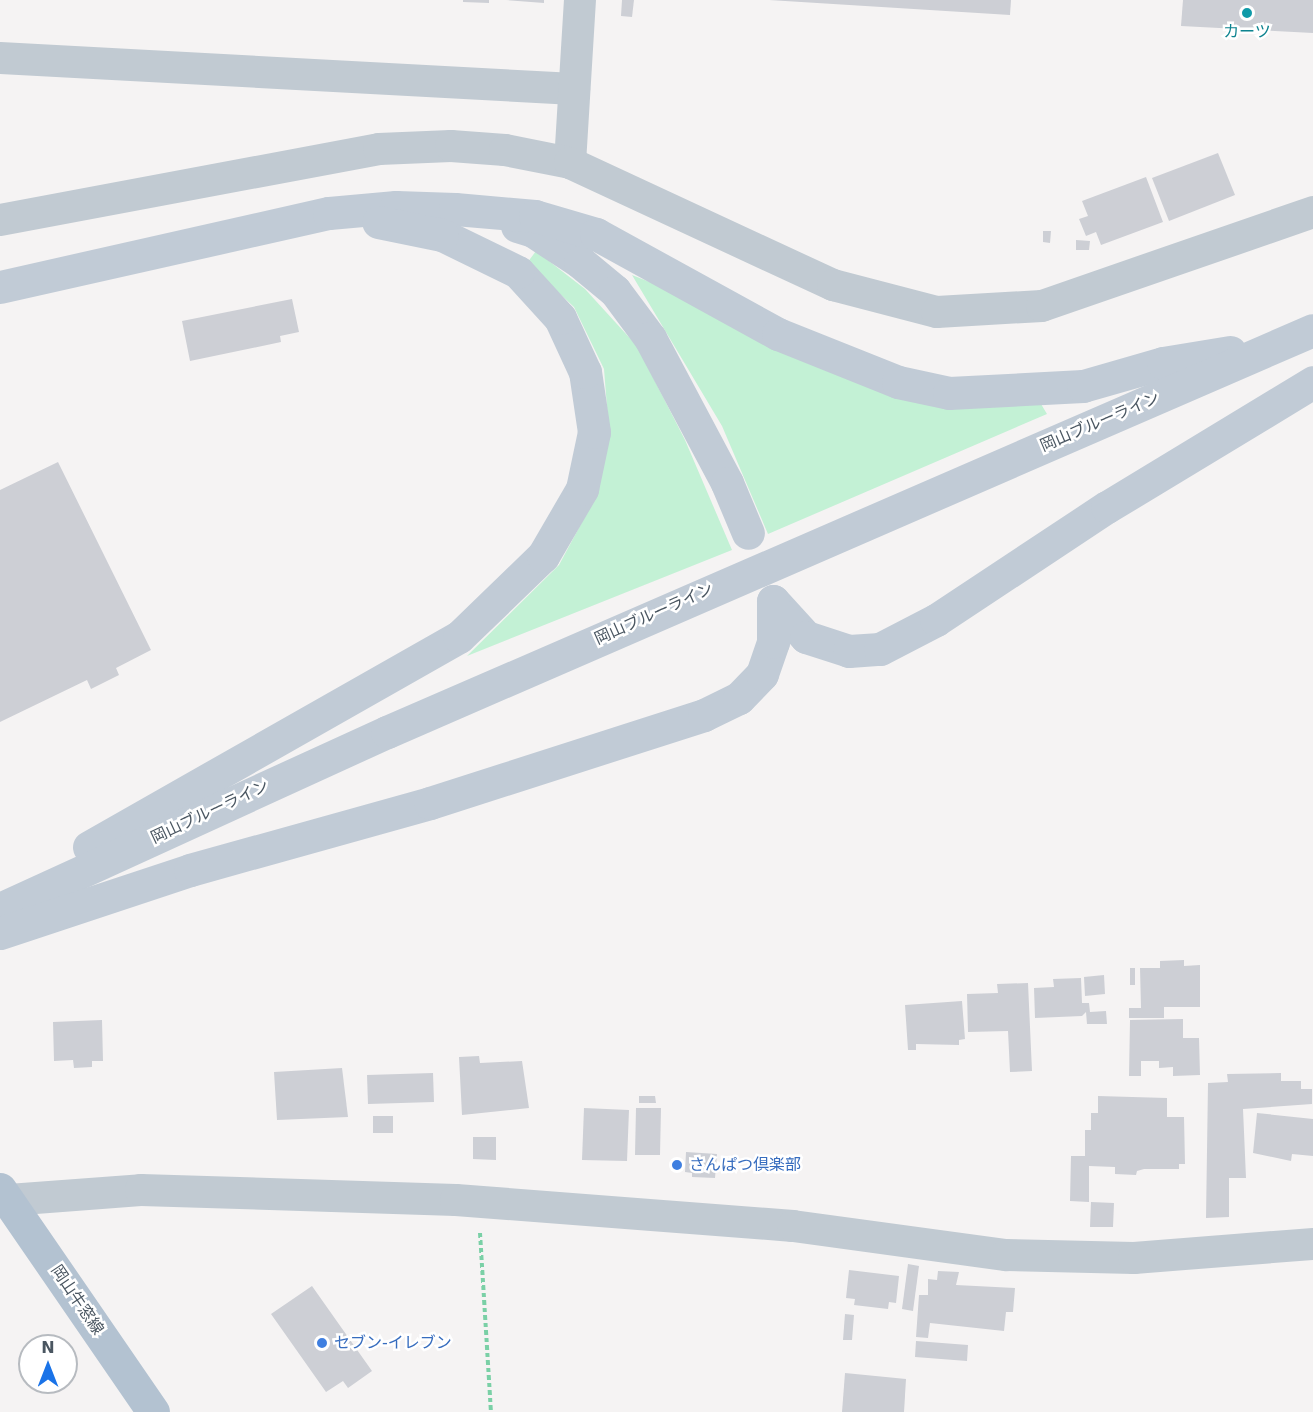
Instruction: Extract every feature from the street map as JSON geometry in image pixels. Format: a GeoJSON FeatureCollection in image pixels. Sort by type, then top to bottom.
{"type":"FeatureCollection","features":[{"type":"Feature","properties":{"kind":"main road"},"geometry":{"type":"LineString","coordinates":[[0,287],[329,213],[396,207],[455,209],[535,216],[596,234],[778,334],[898,382],[949,393],[1083,386],[1163,363],[1281,344]]}},
{"type":"Feature","properties":{"kind":"main road"},"geometry":{"type":"LineString","coordinates":[[455,209],[533,231],[580,262],[615,291],[650,338],[675,380],[748,533]]}},
{"type":"Feature","properties":{"kind":"main road"},"geometry":{"type":"LineString","coordinates":[[0,899],[459,637],[543,556],[582,489],[594,432],[585,372],[560,318],[518,272],[442,235],[329,213]]}},
{"type":"Feature","properties":{"kind":"main road","name":"岡山ブルーライン"},"geometry":{"type":"LineString","coordinates":[[0,909],[409,722],[1313,330]]}},
{"type":"Feature","properties":{"kind":"main road"},"geometry":{"type":"LineString","coordinates":[[0,933],[190,870],[430,803],[704,715],[739,698],[762,674],[773,642],[773,601],[806,637],[849,651],[880,649],[936,620],[1107,507],[1313,382]]}},
{"type":"Feature","properties":{"kind":"main road","name":"岡山牛窓線"},"geometry":{"type":"LineString","coordinates":[[5,1195],[153,1412]]}},
{"type":"Feature","properties":{"kind":"street"},"geometry":{"type":"LineString","coordinates":[[570,163],[580,0]]}},
{"type":"Feature","properties":{"kind":"street"},"geometry":{"type":"LineString","coordinates":[[0,58],[574,89]]}},
{"type":"Feature","properties":{"kind":"street"},"geometry":{"type":"LineString","coordinates":[[0,220],[379,149],[451,146],[505,150],[570,163],[833,285],[937,312],[1042,306],[1313,213]]}},
{"type":"Feature","properties":{"kind":"street"},"geometry":{"type":"LineString","coordinates":[[5,1195],[141,1190],[478,1202],[793,1226],[1006,1255],[1134,1258],[1313,1244]]}},
{"type":"Feature","properties":{"kind":"path"},"geometry":{"type":"LineString","coordinates":[[478,1202],[490,1412]]}},
{"type":"Feature","properties":{"kind":"green space"},"geometry":{"type":"Polygon","coordinates":[[[536,251],[585,289],[637,346],[685,440],[732,550],[467,656],[559,565],[596,496],[609,433],[604,369],[574,307],[527,263],[536,251]]]}},
{"type":"Feature","properties":{"kind":"green space"},"geometry":{"type":"Polygon","coordinates":[[[632,275],[675,292],[770,344],[1041,404],[1047,414],[768,534],[722,426],[632,275]]]}},
{"type":"Feature","properties":{"kind":"building"},"geometry":{"type":"Polygon","coordinates":[[[463,0],[489,0],[489,3],[463,2],[463,0]]]}},
{"type":"Feature","properties":{"kind":"building"},"geometry":{"type":"Polygon","coordinates":[[[506,0],[544,0],[544,3],[506,0]]]}},
{"type":"Feature","properties":{"kind":"building"},"geometry":{"type":"Polygon","coordinates":[[[622,0],[634,0],[632,17],[621,16],[622,0]]]}},
{"type":"Feature","properties":{"kind":"building"},"geometry":{"type":"Polygon","coordinates":[[[769,0],[1011,0],[1010,15],[769,0]]]}},
{"type":"Feature","properties":{"kind":"building","name":"カーツ"},"geometry":{"type":"Polygon","coordinates":[[[1183,0],[1313,0],[1313,33],[1181,26],[1183,0]]]}},
{"type":"Feature","properties":{"kind":"building"},"geometry":{"type":"Polygon","coordinates":[[[1218,153],[1235,195],[1169,221],[1152,178],[1218,153]]]}},
{"type":"Feature","properties":{"kind":"building"},"geometry":{"type":"Polygon","coordinates":[[[1146,177],[1163,222],[1101,245],[1096,232],[1086,236],[1079,219],[1088,216],[1082,201],[1146,177]]]}},
{"type":"Feature","properties":{"kind":"building"},"geometry":{"type":"Polygon","coordinates":[[[1043,231],[1051,231],[1050,243],[1043,242],[1043,231]]]}},
{"type":"Feature","properties":{"kind":"building"},"geometry":{"type":"Polygon","coordinates":[[[1076,240],[1090,241],[1089,250],[1076,250],[1076,240]]]}},
{"type":"Feature","properties":{"kind":"building"},"geometry":{"type":"Polygon","coordinates":[[[292,299],[299,332],[280,336],[281,342],[190,361],[182,321],[292,299]]]}},
{"type":"Feature","properties":{"kind":"building"},"geometry":{"type":"Polygon","coordinates":[[[58,462],[151,650],[116,668],[119,675],[91,689],[87,680],[0,722],[0,490],[58,462]]]}},
{"type":"Feature","properties":{"kind":"building"},"geometry":{"type":"Polygon","coordinates":[[[1184,960],[1184,966],[1200,965],[1200,1007],[1164,1007],[1164,1018],[1129,1018],[1129,1008],[1141,1008],[1140,968],[1160,968],[1160,961],[1184,960]]]}},
{"type":"Feature","properties":{"kind":"building"},"geometry":{"type":"Polygon","coordinates":[[[1130,968],[1135,968],[1135,985],[1130,985],[1130,968]]]}},
{"type":"Feature","properties":{"kind":"building"},"geometry":{"type":"Polygon","coordinates":[[[1104,975],[1105,994],[1085,996],[1084,977],[1104,975]]]}},
{"type":"Feature","properties":{"kind":"building"},"geometry":{"type":"Polygon","coordinates":[[[1081,978],[1082,1003],[1089,1003],[1090,1012],[1106,1011],[1107,1024],[1087,1024],[1086,1012],[1082,1016],[1035,1018],[1034,988],[1054,987],[1053,979],[1081,978]]]}},
{"type":"Feature","properties":{"kind":"building"},"geometry":{"type":"Polygon","coordinates":[[[1028,983],[1032,1071],[1010,1072],[1008,1031],[968,1032],[967,994],[998,993],[997,984],[1028,983]]]}},
{"type":"Feature","properties":{"kind":"building"},"geometry":{"type":"Polygon","coordinates":[[[962,1001],[965,1039],[959,1040],[959,1045],[916,1044],[916,1050],[908,1050],[905,1005],[962,1001]]]}},
{"type":"Feature","properties":{"kind":"building"},"geometry":{"type":"Polygon","coordinates":[[[1183,1019],[1183,1038],[1199,1038],[1200,1075],[1173,1076],[1173,1067],[1159,1068],[1159,1061],[1141,1061],[1141,1076],[1129,1076],[1130,1020],[1183,1019]]]}},
{"type":"Feature","properties":{"kind":"building"},"geometry":{"type":"Polygon","coordinates":[[[102,1020],[103,1061],[92,1061],[92,1067],[74,1068],[73,1060],[54,1061],[53,1022],[102,1020]]]}},
{"type":"Feature","properties":{"kind":"building"},"geometry":{"type":"Polygon","coordinates":[[[479,1056],[480,1063],[522,1061],[529,1108],[462,1115],[459,1057],[479,1056]]]}},
{"type":"Feature","properties":{"kind":"building"},"geometry":{"type":"Polygon","coordinates":[[[342,1068],[348,1117],[277,1120],[274,1072],[342,1068]]]}},
{"type":"Feature","properties":{"kind":"building"},"geometry":{"type":"Polygon","coordinates":[[[433,1073],[434,1102],[368,1104],[367,1075],[433,1073]]]}},
{"type":"Feature","properties":{"kind":"building"},"geometry":{"type":"Polygon","coordinates":[[[1281,1073],[1281,1081],[1301,1081],[1301,1089],[1312,1089],[1312,1104],[1243,1109],[1246,1178],[1229,1178],[1229,1217],[1206,1218],[1208,1083],[1228,1082],[1227,1074],[1281,1073]]]}},
{"type":"Feature","properties":{"kind":"building"},"geometry":{"type":"Polygon","coordinates":[[[639,1096],[655,1096],[656,1103],[639,1103],[639,1096]]]}},
{"type":"Feature","properties":{"kind":"building"},"geometry":{"type":"Polygon","coordinates":[[[1098,1096],[1167,1098],[1167,1117],[1184,1117],[1185,1164],[1179,1164],[1179,1169],[1144,1169],[1137,1171],[1136,1175],[1115,1174],[1115,1167],[1089,1166],[1089,1202],[1070,1201],[1071,1156],[1085,1156],[1085,1130],[1091,1130],[1091,1113],[1098,1113],[1098,1096]]]}},
{"type":"Feature","properties":{"kind":"building"},"geometry":{"type":"Polygon","coordinates":[[[584,1108],[629,1110],[627,1161],[582,1160],[584,1108]]]}},
{"type":"Feature","properties":{"kind":"building"},"geometry":{"type":"Polygon","coordinates":[[[636,1108],[661,1108],[660,1155],[635,1155],[636,1108]]]}},
{"type":"Feature","properties":{"kind":"building"},"geometry":{"type":"Polygon","coordinates":[[[1257,1113],[1313,1119],[1313,1156],[1292,1154],[1291,1161],[1253,1153],[1257,1113]]]}},
{"type":"Feature","properties":{"kind":"building"},"geometry":{"type":"Polygon","coordinates":[[[373,1116],[393,1116],[393,1133],[373,1133],[373,1116]]]}},
{"type":"Feature","properties":{"kind":"building"},"geometry":{"type":"Polygon","coordinates":[[[473,1137],[496,1137],[496,1160],[473,1159],[473,1137]]]}},
{"type":"Feature","properties":{"kind":"building"},"geometry":{"type":"Polygon","coordinates":[[[686,1152],[717,1154],[715,1178],[692,1177],[692,1173],[685,1172],[686,1152]]]}},
{"type":"Feature","properties":{"kind":"building"},"geometry":{"type":"Polygon","coordinates":[[[1091,1202],[1114,1203],[1113,1227],[1090,1227],[1091,1202]]]}},
{"type":"Feature","properties":{"kind":"building"},"geometry":{"type":"Polygon","coordinates":[[[908,1264],[919,1266],[913,1311],[902,1309],[908,1264]]]}},
{"type":"Feature","properties":{"kind":"building"},"geometry":{"type":"Polygon","coordinates":[[[849,1270],[899,1276],[896,1303],[889,1302],[888,1309],[854,1305],[855,1299],[846,1298],[849,1270]]]}},
{"type":"Feature","properties":{"kind":"building"},"geometry":{"type":"Polygon","coordinates":[[[938,1271],[959,1272],[956,1285],[1015,1288],[1013,1312],[1006,1312],[1004,1331],[930,1323],[928,1338],[916,1337],[919,1295],[928,1295],[928,1279],[937,1280],[938,1271]]]}},
{"type":"Feature","properties":{"kind":"building","name":"セブン-イレブン"},"geometry":{"type":"Polygon","coordinates":[[[312,1286],[372,1371],[348,1388],[343,1381],[326,1392],[271,1314],[312,1286]]]}},
{"type":"Feature","properties":{"kind":"building"},"geometry":{"type":"Polygon","coordinates":[[[845,1314],[854,1315],[852,1340],[843,1340],[845,1314]]]}},
{"type":"Feature","properties":{"kind":"building"},"geometry":{"type":"Polygon","coordinates":[[[916,1341],[968,1345],[967,1361],[915,1357],[916,1341]]]}},
{"type":"Feature","properties":{"kind":"building"},"geometry":{"type":"Polygon","coordinates":[[[845,1373],[906,1379],[904,1412],[842,1412],[845,1373]]]}},
{"type":"Feature","properties":{"kind":"place","name":"カーツ"},"geometry":{"type":"Point","coordinates":[1247,13]}},
{"type":"Feature","properties":{"kind":"place","name":"さんぱつ倶楽部"},"geometry":{"type":"Point","coordinates":[677,1165]}},
{"type":"Feature","properties":{"kind":"place","name":"セブン-イレブン"},"geometry":{"type":"Point","coordinates":[322,1343]}}]}
